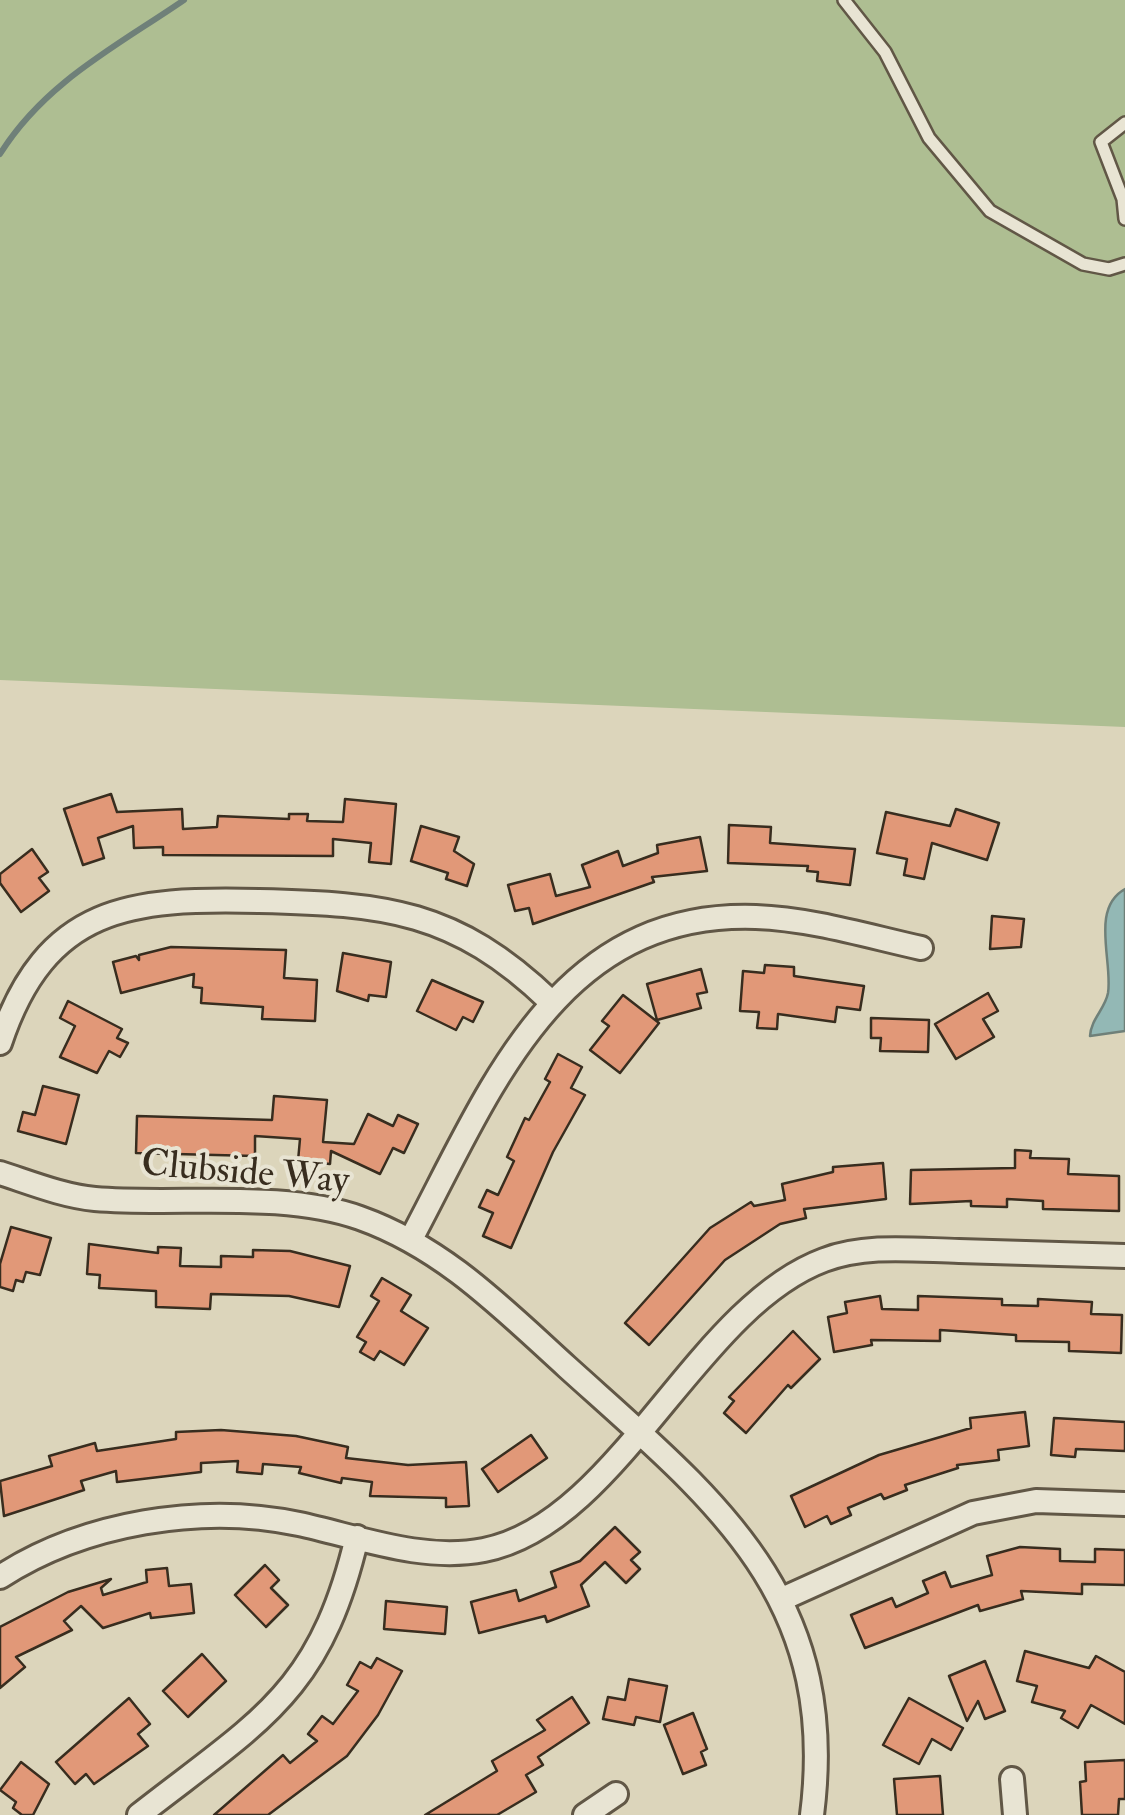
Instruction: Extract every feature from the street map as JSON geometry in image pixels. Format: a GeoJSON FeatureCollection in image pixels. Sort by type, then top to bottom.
{"type":"FeatureCollection","features":[{"type":"Feature","properties":{"kind":"street"},"geometry":{"type":"LineString","coordinates":[[0,1043],[26,983],[59,944],[96,920],[166,900],[346,903],[419,916],[486,948],[550,1001]]}},
{"type":"Feature","properties":{"kind":"street"},"geometry":{"type":"LineString","coordinates":[[411,1239],[514,1047],[550,1001],[617,951],[670,929],[716,920],[787,919],[921,948]]}},
{"type":"Feature","properties":{"kind":"street","name":"Clubside Way"},"geometry":{"type":"LineString","coordinates":[[0,1174],[93,1198],[338,1212],[411,1239],[465,1274],[694,1481],[741,1535],[780,1600],[803,1663],[813,1716],[812,1815]]}},
{"type":"Feature","properties":{"kind":"street"},"geometry":{"type":"LineString","coordinates":[[0,1578],[81,1540],[168,1520],[276,1520],[454,1554],[518,1540],[571,1505],[758,1300],[786,1278],[828,1258],[888,1250],[1125,1256]]}},
{"type":"Feature","properties":{"kind":"street"},"geometry":{"type":"LineString","coordinates":[[780,1600],[973,1513],[1048,1500],[1125,1504]]}},
{"type":"Feature","properties":{"kind":"street"},"geometry":{"type":"LineString","coordinates":[[139,1815],[264,1718],[303,1675],[336,1616],[357,1537]]}},
{"type":"Feature","properties":{"kind":"street"},"geometry":{"type":"LineString","coordinates":[[1012,1779],[1015,1815]]}},
{"type":"Feature","properties":{"kind":"street"},"geometry":{"type":"LineString","coordinates":[[585,1815],[616,1794]]}},
{"type":"Feature","properties":{"kind":"lane"},"geometry":{"type":"LineString","coordinates":[[844,0],[884,52],[929,138],[990,211],[1083,264],[1109,268],[1125,264]]}},
{"type":"Feature","properties":{"kind":"lane"},"geometry":{"type":"LineString","coordinates":[[1125,123],[1102,142],[1125,219]]}},
{"type":"Feature","properties":{"kind":"green space"},"geometry":{"type":"Polygon","coordinates":[[[0,0],[1125,0],[1125,727],[0,680],[0,0]]]}},
{"type":"Feature","properties":{"kind":"water"},"geometry":{"type":"Polygon","coordinates":[[[1125,889],[1125,1031],[1090,1036],[1108,993],[1108,909],[1125,889]]]}},
{"type":"Feature","properties":{"kind":"building"},"geometry":{"type":"Polygon","coordinates":[[[111,794],[117,812],[182,809],[183,829],[217,827],[218,816],[289,819],[289,814],[308,814],[307,821],[343,822],[345,799],[396,804],[391,864],[369,862],[371,843],[333,839],[333,856],[163,855],[163,847],[134,848],[133,826],[98,838],[104,858],[83,865],[64,809],[111,794]]]}},
{"type":"Feature","properties":{"kind":"building"},"geometry":{"type":"Polygon","coordinates":[[[956,809],[999,823],[987,860],[932,843],[924,879],[904,875],[907,859],[877,853],[886,812],[950,826],[956,809]]]}},
{"type":"Feature","properties":{"kind":"building"},"geometry":{"type":"Polygon","coordinates":[[[729,825],[771,827],[770,843],[855,849],[850,885],[817,881],[818,872],[807,871],[808,866],[728,863],[729,825]]]}},
{"type":"Feature","properties":{"kind":"building"},"geometry":{"type":"Polygon","coordinates":[[[421,826],[459,837],[454,851],[474,864],[467,886],[446,879],[448,873],[411,861],[421,826]]]}},
{"type":"Feature","properties":{"kind":"building"},"geometry":{"type":"Polygon","coordinates":[[[700,837],[707,871],[652,877],[654,882],[533,924],[529,908],[515,911],[508,885],[550,874],[556,896],[590,887],[582,865],[618,851],[623,866],[658,853],[657,845],[700,837]]]}},
{"type":"Feature","properties":{"kind":"building"},"geometry":{"type":"Polygon","coordinates":[[[32,849],[48,872],[39,878],[49,891],[21,912],[0,883],[0,874],[32,849]]]}},
{"type":"Feature","properties":{"kind":"building"},"geometry":{"type":"Polygon","coordinates":[[[992,916],[1024,919],[1021,947],[990,949],[992,916]]]}},
{"type":"Feature","properties":{"kind":"building"},"geometry":{"type":"Polygon","coordinates":[[[171,947],[286,950],[284,978],[317,980],[315,1021],[262,1019],[263,1007],[201,1003],[202,988],[193,987],[194,974],[121,993],[113,962],[136,956],[139,960],[139,955],[171,947]]]}},
{"type":"Feature","properties":{"kind":"building"},"geometry":{"type":"Polygon","coordinates":[[[343,953],[391,962],[386,997],[369,995],[368,1001],[337,991],[343,953]]]}},
{"type":"Feature","properties":{"kind":"building"},"geometry":{"type":"Polygon","coordinates":[[[765,965],[794,967],[794,976],[864,986],[860,1010],[837,1007],[835,1022],[778,1014],[777,1029],[757,1028],[759,1012],[740,1011],[743,971],[764,973],[765,965]]]}},
{"type":"Feature","properties":{"kind":"building"},"geometry":{"type":"Polygon","coordinates":[[[701,969],[707,992],[697,994],[701,1008],[657,1020],[647,984],[701,969]]]}},
{"type":"Feature","properties":{"kind":"building"},"geometry":{"type":"Polygon","coordinates":[[[432,980],[483,1002],[473,1022],[463,1017],[456,1030],[417,1011],[432,980]]]}},
{"type":"Feature","properties":{"kind":"building"},"geometry":{"type":"Polygon","coordinates":[[[988,993],[998,1011],[983,1019],[994,1037],[956,1059],[935,1024],[988,993]]]}},
{"type":"Feature","properties":{"kind":"building"},"geometry":{"type":"Polygon","coordinates":[[[623,995],[659,1023],[620,1073],[590,1050],[609,1026],[602,1021],[623,995]]]}},
{"type":"Feature","properties":{"kind":"building"},"geometry":{"type":"Polygon","coordinates":[[[68,1001],[122,1029],[117,1038],[128,1043],[120,1057],[109,1051],[97,1073],[60,1057],[75,1026],[60,1018],[68,1001]]]}},
{"type":"Feature","properties":{"kind":"building"},"geometry":{"type":"Polygon","coordinates":[[[871,1018],[929,1020],[928,1052],[880,1051],[881,1038],[871,1038],[871,1018]]]}},
{"type":"Feature","properties":{"kind":"building"},"geometry":{"type":"Polygon","coordinates":[[[558,1054],[582,1067],[571,1088],[585,1095],[553,1152],[511,1248],[483,1236],[493,1213],[479,1207],[487,1190],[498,1195],[514,1161],[507,1157],[525,1118],[529,1120],[550,1082],[545,1079],[558,1054]]]}},
{"type":"Feature","properties":{"kind":"building"},"geometry":{"type":"Polygon","coordinates":[[[43,1086],[79,1095],[66,1144],[18,1131],[23,1112],[35,1115],[43,1086]]]}},
{"type":"Feature","properties":{"kind":"building"},"geometry":{"type":"Polygon","coordinates":[[[274,1096],[327,1100],[323,1142],[354,1144],[368,1114],[393,1126],[398,1115],[418,1124],[404,1153],[393,1148],[380,1174],[331,1151],[330,1164],[298,1161],[300,1139],[255,1136],[255,1156],[136,1153],[137,1116],[272,1120],[274,1096]]]}},
{"type":"Feature","properties":{"kind":"building"},"geometry":{"type":"Polygon","coordinates":[[[1015,1150],[1031,1151],[1030,1158],[1069,1159],[1068,1174],[1119,1176],[1119,1211],[1043,1209],[1043,1201],[1007,1199],[1007,1207],[971,1206],[971,1201],[910,1204],[911,1170],[1015,1168],[1015,1150]]]}},
{"type":"Feature","properties":{"kind":"building"},"geometry":{"type":"Polygon","coordinates":[[[883,1163],[886,1199],[804,1209],[806,1218],[780,1224],[725,1260],[649,1345],[625,1323],[710,1228],[751,1202],[754,1206],[785,1200],[782,1184],[833,1172],[833,1167],[883,1163]]]}},
{"type":"Feature","properties":{"kind":"building"},"geometry":{"type":"Polygon","coordinates":[[[11,1227],[51,1238],[40,1275],[26,1272],[23,1282],[16,1280],[13,1291],[0,1287],[0,1264],[11,1227]]]}},
{"type":"Feature","properties":{"kind":"building"},"geometry":{"type":"Polygon","coordinates":[[[89,1244],[158,1253],[158,1247],[181,1248],[180,1266],[221,1267],[221,1256],[253,1257],[253,1250],[290,1251],[350,1266],[339,1307],[289,1296],[211,1294],[210,1309],[156,1307],[156,1291],[99,1288],[100,1275],[87,1274],[89,1244]]]}},
{"type":"Feature","properties":{"kind":"building"},"geometry":{"type":"Polygon","coordinates":[[[382,1278],[411,1295],[401,1311],[428,1328],[404,1365],[380,1351],[374,1360],[360,1352],[366,1342],[357,1337],[379,1301],[371,1296],[382,1278]]]}},
{"type":"Feature","properties":{"kind":"building"},"geometry":{"type":"Polygon","coordinates":[[[880,1296],[882,1309],[918,1310],[918,1296],[1002,1299],[1002,1305],[1038,1306],[1038,1299],[1092,1302],[1091,1314],[1122,1315],[1121,1353],[1069,1351],[1069,1342],[1016,1341],[1016,1335],[940,1330],[940,1341],[871,1340],[872,1345],[834,1352],[828,1317],[847,1313],[845,1302],[880,1296]]]}},
{"type":"Feature","properties":{"kind":"building"},"geometry":{"type":"Polygon","coordinates":[[[793,1331],[820,1359],[791,1388],[788,1385],[746,1433],[724,1413],[734,1401],[729,1397],[793,1331]]]}},
{"type":"Feature","properties":{"kind":"building"},"geometry":{"type":"Polygon","coordinates":[[[1025,1412],[1029,1446],[998,1450],[999,1460],[957,1465],[958,1468],[905,1485],[907,1490],[884,1499],[881,1494],[848,1508],[851,1515],[831,1524],[827,1516],[805,1527],[791,1496],[879,1455],[971,1428],[970,1418],[1025,1412]]]}},
{"type":"Feature","properties":{"kind":"building"},"geometry":{"type":"Polygon","coordinates":[[[1054,1418],[1125,1422],[1125,1451],[1076,1449],[1075,1457],[1051,1455],[1054,1418]]]}},
{"type":"Feature","properties":{"kind":"building"},"geometry":{"type":"Polygon","coordinates":[[[221,1430],[296,1436],[348,1447],[346,1458],[408,1465],[466,1462],[469,1506],[446,1507],[446,1498],[370,1496],[372,1482],[342,1478],[341,1483],[299,1473],[301,1467],[263,1464],[262,1474],[237,1472],[238,1461],[201,1463],[201,1472],[117,1482],[116,1471],[81,1481],[84,1490],[4,1516],[0,1481],[52,1466],[49,1456],[95,1443],[97,1451],[176,1439],[176,1432],[221,1430]]]}},
{"type":"Feature","properties":{"kind":"building"},"geometry":{"type":"Polygon","coordinates":[[[531,1435],[547,1458],[498,1492],[482,1469],[531,1435]]]}},
{"type":"Feature","properties":{"kind":"building"},"geometry":{"type":"Polygon","coordinates":[[[615,1527],[640,1552],[631,1560],[640,1569],[626,1583],[605,1562],[581,1585],[589,1606],[547,1622],[545,1616],[479,1633],[471,1602],[516,1590],[519,1601],[556,1587],[551,1572],[580,1561],[615,1527]]]}},
{"type":"Feature","properties":{"kind":"building"},"geometry":{"type":"Polygon","coordinates":[[[1020,1547],[1060,1549],[1060,1561],[1095,1562],[1095,1549],[1125,1550],[1125,1585],[1082,1584],[1082,1594],[1021,1591],[1023,1599],[980,1611],[978,1605],[865,1648],[851,1615],[892,1598],[896,1607],[928,1593],[923,1581],[945,1572],[951,1587],[992,1575],[987,1556],[1020,1547]]]}},
{"type":"Feature","properties":{"kind":"building"},"geometry":{"type":"Polygon","coordinates":[[[265,1565],[279,1580],[271,1588],[288,1605],[266,1627],[235,1595],[265,1565]]]}},
{"type":"Feature","properties":{"kind":"building"},"geometry":{"type":"Polygon","coordinates":[[[167,1568],[169,1586],[191,1584],[194,1613],[151,1618],[150,1613],[103,1628],[81,1606],[64,1621],[72,1630],[16,1657],[25,1667],[0,1688],[0,1627],[68,1592],[111,1579],[101,1588],[103,1595],[147,1582],[146,1570],[167,1568]]]}},
{"type":"Feature","properties":{"kind":"building"},"geometry":{"type":"Polygon","coordinates":[[[386,1601],[447,1607],[445,1634],[384,1629],[386,1601]]]}},
{"type":"Feature","properties":{"kind":"building"},"geometry":{"type":"Polygon","coordinates":[[[1025,1651],[1089,1668],[1096,1656],[1125,1672],[1125,1724],[1091,1705],[1078,1728],[1061,1718],[1065,1711],[1032,1702],[1037,1686],[1017,1681],[1025,1651]]]}},
{"type":"Feature","properties":{"kind":"building"},"geometry":{"type":"Polygon","coordinates":[[[202,1654],[226,1681],[188,1717],[163,1691],[202,1654]]]}},
{"type":"Feature","properties":{"kind":"building"},"geometry":{"type":"Polygon","coordinates":[[[377,1658],[402,1671],[378,1715],[347,1756],[268,1815],[214,1815],[283,1755],[290,1763],[317,1741],[308,1734],[322,1716],[333,1724],[358,1691],[347,1685],[360,1662],[371,1668],[377,1658]]]}},
{"type":"Feature","properties":{"kind":"building"},"geometry":{"type":"Polygon","coordinates":[[[985,1661],[1005,1711],[985,1719],[978,1701],[967,1721],[949,1676],[985,1661]]]}},
{"type":"Feature","properties":{"kind":"building"},"geometry":{"type":"Polygon","coordinates":[[[629,1679],[667,1686],[660,1722],[636,1717],[634,1725],[603,1719],[608,1697],[625,1700],[629,1679]]]}},
{"type":"Feature","properties":{"kind":"building"},"geometry":{"type":"Polygon","coordinates":[[[572,1697],[589,1723],[538,1757],[543,1765],[526,1775],[536,1792],[497,1815],[425,1815],[497,1771],[492,1761],[545,1730],[537,1720],[572,1697]]]}},
{"type":"Feature","properties":{"kind":"building"},"geometry":{"type":"Polygon","coordinates":[[[129,1698],[150,1724],[138,1734],[148,1746],[94,1784],[86,1774],[75,1784],[56,1762],[129,1698]]]}},
{"type":"Feature","properties":{"kind":"building"},"geometry":{"type":"Polygon","coordinates":[[[909,1698],[963,1728],[951,1750],[932,1739],[919,1764],[883,1745],[909,1698]]]}},
{"type":"Feature","properties":{"kind":"building"},"geometry":{"type":"Polygon","coordinates":[[[693,1713],[707,1749],[701,1752],[706,1765],[683,1774],[664,1725],[693,1713]]]}},
{"type":"Feature","properties":{"kind":"building"},"geometry":{"type":"Polygon","coordinates":[[[1125,1760],[1125,1799],[1119,1799],[1118,1815],[1082,1815],[1080,1782],[1086,1781],[1085,1762],[1125,1760]]]}},
{"type":"Feature","properties":{"kind":"building"},"geometry":{"type":"Polygon","coordinates":[[[21,1762],[49,1784],[33,1815],[22,1815],[13,1808],[16,1802],[0,1790],[21,1762]]]}},
{"type":"Feature","properties":{"kind":"building"},"geometry":{"type":"Polygon","coordinates":[[[940,1776],[943,1815],[897,1815],[894,1779],[940,1776]]]}},
{"type":"Feature","properties":{"kind":"waterway"},"geometry":{"type":"LineString","coordinates":[[0,154],[38,106],[60,86],[184,0]]}}]}
